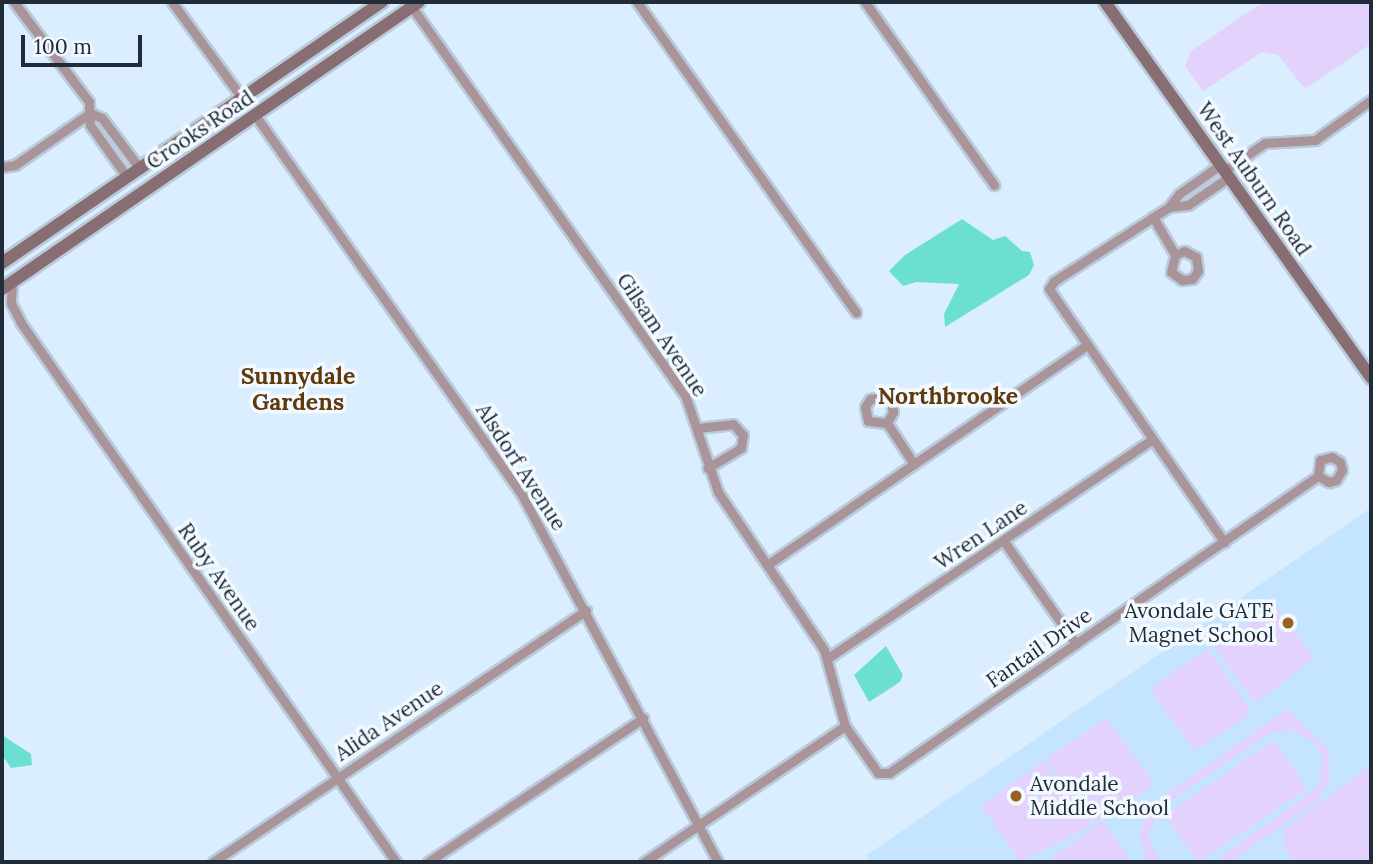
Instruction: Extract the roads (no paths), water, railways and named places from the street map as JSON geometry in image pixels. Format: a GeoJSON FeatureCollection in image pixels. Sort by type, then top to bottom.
{"type":"FeatureCollection","features":[{"type":"Feature","properties":{"kind":"main road","name":"Crooks Road"},"geometry":{"type":"LineString","coordinates":[[2,263],[382,2]]}},
{"type":"Feature","properties":{"kind":"main road","name":"West Auburn Road"},"geometry":{"type":"LineString","coordinates":[[1105,2],[1371,378]]}},
{"type":"Feature","properties":{"kind":"main road","name":"Crooks Road"},"geometry":{"type":"LineString","coordinates":[[7,286],[255,116],[412,3]]}},
{"type":"Feature","properties":{"kind":"main road"},"geometry":{"type":"LineString","coordinates":[[317,47],[324,57],[319,71]]}},
{"type":"Feature","properties":{"kind":"main road"},"geometry":{"type":"LineString","coordinates":[[98,197],[91,211],[100,222]]}},
{"type":"Feature","properties":{"kind":"street"},"geometry":{"type":"LineString","coordinates":[[15,2],[89,102],[90,125],[127,177]]}},
{"type":"Feature","properties":{"kind":"street"},"geometry":{"type":"LineString","coordinates":[[172,2],[242,98]]}},
{"type":"Feature","properties":{"kind":"street"},"geometry":{"type":"LineString","coordinates":[[637,2],[856,313]]}},
{"type":"Feature","properties":{"kind":"street"},"geometry":{"type":"LineString","coordinates":[[865,2],[994,185]]}},
{"type":"Feature","properties":{"kind":"street","name":"Gilsam Avenue"},"geometry":{"type":"LineString","coordinates":[[412,3],[680,388],[697,428],[708,468],[722,499],[828,658],[845,726],[881,773]]}},
{"type":"Feature","properties":{"kind":"street"},"geometry":{"type":"LineString","coordinates":[[1224,542],[1086,346],[1049,286],[1169,207],[1179,194],[1224,171],[1265,143],[1315,140],[1371,100]]}},
{"type":"Feature","properties":{"kind":"street"},"geometry":{"type":"LineString","coordinates":[[2,167],[15,165],[90,113]]}},
{"type":"Feature","properties":{"kind":"street"},"geometry":{"type":"LineString","coordinates":[[90,113],[102,118],[139,169]]}},
{"type":"Feature","properties":{"kind":"street","name":"Alsdorf Avenue"},"geometry":{"type":"LineString","coordinates":[[255,116],[505,469],[586,610],[718,862]]}},
{"type":"Feature","properties":{"kind":"street"},"geometry":{"type":"LineString","coordinates":[[1169,207],[1188,205],[1224,171]]}},
{"type":"Feature","properties":{"kind":"street"},"geometry":{"type":"LineString","coordinates":[[1153,217],[1175,255]]}},
{"type":"Feature","properties":{"kind":"street"},"geometry":{"type":"LineString","coordinates":[[7,286],[14,312]]}},
{"type":"Feature","properties":{"kind":"street","name":"Ruby Avenue"},"geometry":{"type":"LineString","coordinates":[[2,304],[14,312],[396,862]]}},
{"type":"Feature","properties":{"kind":"street"},"geometry":{"type":"LineString","coordinates":[[767,565],[1086,346]]}},
{"type":"Feature","properties":{"kind":"street"},"geometry":{"type":"LineString","coordinates":[[697,428],[727,423],[743,435],[741,448],[708,468]]}},
{"type":"Feature","properties":{"kind":"street"},"geometry":{"type":"LineString","coordinates":[[887,423],[914,464]]}},
{"type":"Feature","properties":{"kind":"street","name":"Wren Lane"},"geometry":{"type":"LineString","coordinates":[[828,658],[1152,440]]}},
{"type":"Feature","properties":{"kind":"street","name":"Fantail Drive"},"geometry":{"type":"LineString","coordinates":[[881,773],[1318,477]]}},
{"type":"Feature","properties":{"kind":"street"},"geometry":{"type":"LineString","coordinates":[[1003,540],[1076,643]]}},
{"type":"Feature","properties":{"kind":"street","name":"Alida Avenue"},"geometry":{"type":"LineString","coordinates":[[213,862],[586,610]]}},
{"type":"Feature","properties":{"kind":"street"},"geometry":{"type":"LineString","coordinates":[[428,862],[643,718]]}},
{"type":"Feature","properties":{"kind":"street"},"geometry":{"type":"LineString","coordinates":[[644,862],[845,726]]}},
{"type":"Feature","properties":{"kind":"place","name":"Avondale GATE Magnet School"},"geometry":{"type":"Point","coordinates":[1288,623]}},
{"type":"Feature","properties":{"kind":"place","name":"Avondale Middle School"},"geometry":{"type":"Point","coordinates":[1016,796]}},
{"type":"Feature","properties":{"kind":"district","name":"Sunnydale Gardens"},"geometry":{"type":"Point","coordinates":[298,389]}},
{"type":"Feature","properties":{"kind":"district","name":"Northbrooke"},"geometry":{"type":"Point","coordinates":[948,396]}}]}
